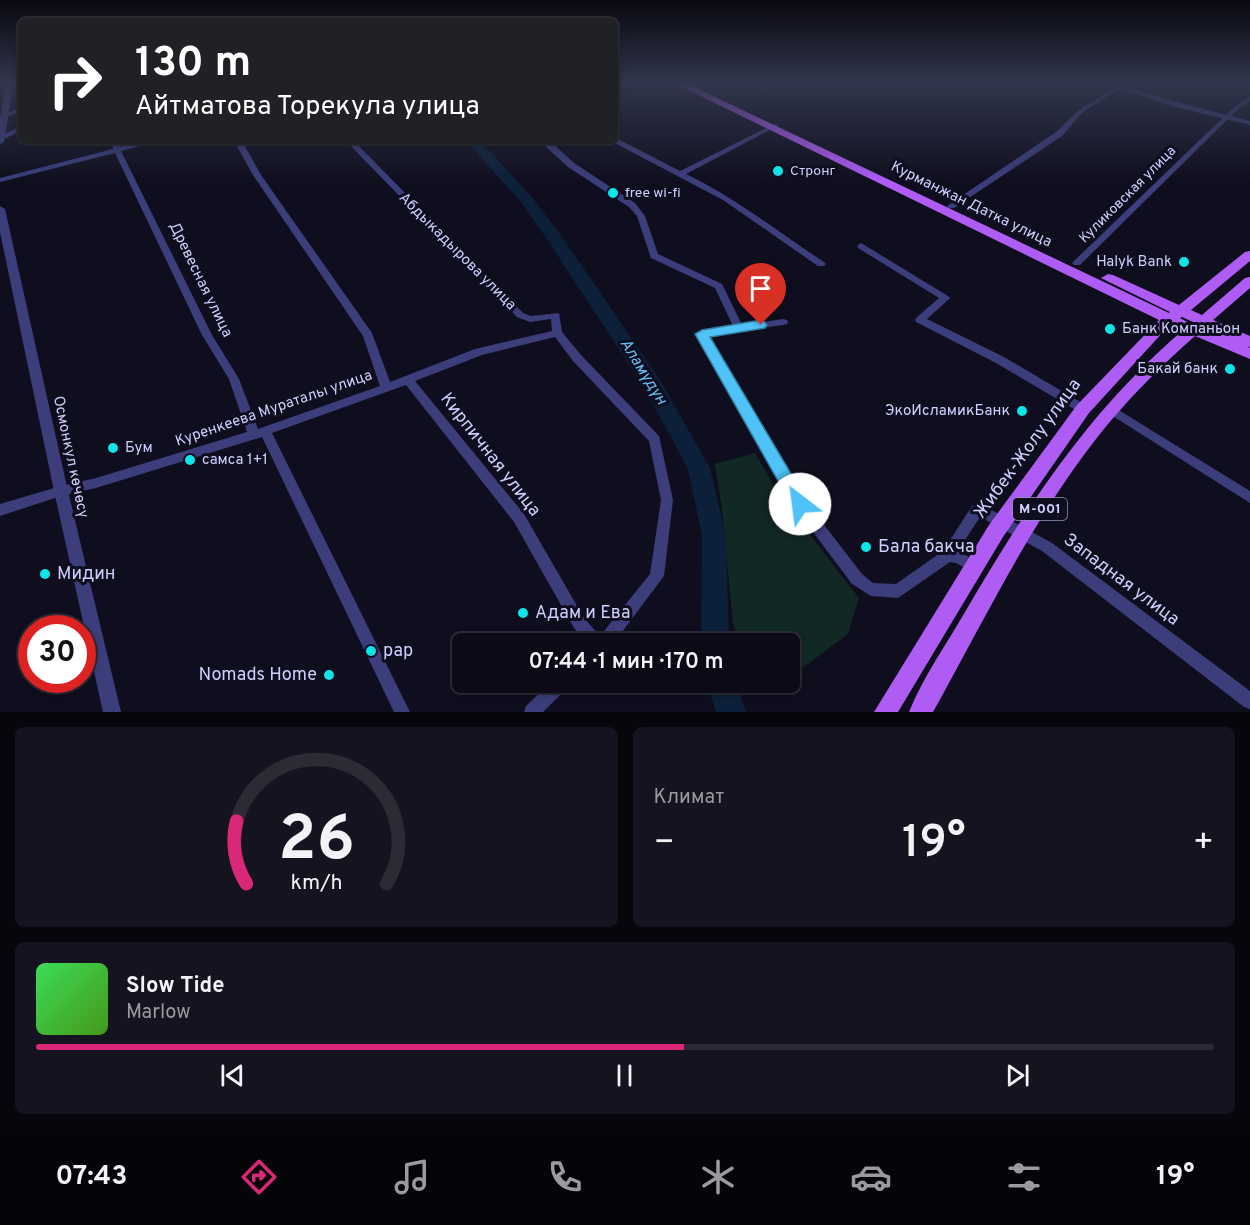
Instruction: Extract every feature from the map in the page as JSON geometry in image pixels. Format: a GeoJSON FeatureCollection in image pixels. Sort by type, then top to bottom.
{"type":"FeatureCollection","features":[{"type":"Feature","properties":{"kind":"main road","name":"Курманжан Датка улица"},"geometry":{"type":"LineString","coordinates":[[751,116],[1077,263],[1174,315]]}},
{"type":"Feature","properties":{"kind":"main road","name":"Курманжан Датка улица"},"geometry":{"type":"LineString","coordinates":[[753,116],[1197,326],[1250,354]]}},
{"type":"Feature","properties":{"kind":"main road","name":"М-001"},"geometry":{"type":"LineString","coordinates":[[1174,315],[1250,255]]}},
{"type":"Feature","properties":{"kind":"main road","name":"М-001"},"geometry":{"type":"LineString","coordinates":[[920,712],[1023,534],[1084,443],[1112,410],[1197,326],[1250,281]]}},
{"type":"Feature","properties":{"kind":"main road","name":"Жибек-Жолу улица"},"geometry":{"type":"LineString","coordinates":[[885,712],[1001,522],[1083,410],[1122,366],[1174,315]]}},
{"type":"Feature","properties":{"kind":"main road","name":"Курманжан Датка улица"},"geometry":{"type":"LineString","coordinates":[[1197,326],[1250,342]]}},
{"type":"Feature","properties":{"kind":"street"},"geometry":{"type":"LineString","coordinates":[[951,206],[1059,134],[1076,116]]}},
{"type":"Feature","properties":{"kind":"street"},"geometry":{"type":"LineString","coordinates":[[1220,116],[1250,123]]}},
{"type":"Feature","properties":{"kind":"street"},"geometry":{"type":"LineString","coordinates":[[0,139],[2,117]]}},
{"type":"Feature","properties":{"kind":"street","name":"Куликовская улица"},"geometry":{"type":"LineString","coordinates":[[1077,263],[1226,118]]}},
{"type":"Feature","properties":{"kind":"street"},"geometry":{"type":"LineString","coordinates":[[681,173],[772,126]]}},
{"type":"Feature","properties":{"kind":"street"},"geometry":{"type":"LineString","coordinates":[[0,139],[18,130]]}},
{"type":"Feature","properties":{"kind":"street"},"geometry":{"type":"LineString","coordinates":[[618,143],[726,198],[821,264]]}},
{"type":"Feature","properties":{"kind":"street"},"geometry":{"type":"LineString","coordinates":[[240,144],[257,175],[368,334],[386,387]]}},
{"type":"Feature","properties":{"kind":"street","name":"Абдыкадырова улица"},"geometry":{"type":"LineString","coordinates":[[353,144],[520,315],[530,319],[556,315],[557,333],[577,358],[655,439],[667,500],[657,576],[612,633]]}},
{"type":"Feature","properties":{"kind":"street"},"geometry":{"type":"LineString","coordinates":[[548,144],[571,165],[632,205],[641,216],[654,256],[719,286],[739,328]]}},
{"type":"Feature","properties":{"kind":"street"},"geometry":{"type":"LineString","coordinates":[[0,180],[117,145]]}},
{"type":"Feature","properties":{"kind":"street","name":"Древесная улица"},"geometry":{"type":"LineString","coordinates":[[117,145],[207,336],[234,379],[402,712]]}},
{"type":"Feature","properties":{"kind":"street","name":"Осмонкул көчөсү"},"geometry":{"type":"LineString","coordinates":[[0,209],[112,712]]}},
{"type":"Feature","properties":{"kind":"street"},"geometry":{"type":"LineString","coordinates":[[861,246],[945,298],[920,320],[1000,360],[1083,410]]}},
{"type":"Feature","properties":{"kind":"street"},"geometry":{"type":"LineString","coordinates":[[783,322],[702,334],[800,504],[857,579],[871,589],[898,591],[948,555],[958,557],[973,566]]}},
{"type":"Feature","properties":{"kind":"street","name":"Куренкеева Мураталы улица"},"geometry":{"type":"LineString","coordinates":[[0,510],[260,433],[479,352],[557,333]]}},
{"type":"Feature","properties":{"kind":"street","name":"Кирпичная улица"},"geometry":{"type":"LineString","coordinates":[[408,380],[519,518],[579,623],[588,633]]}},
{"type":"Feature","properties":{"kind":"street"},"geometry":{"type":"LineString","coordinates":[[1112,410],[1250,498]]}},
{"type":"Feature","properties":{"kind":"street","name":"Западная улица"},"geometry":{"type":"LineString","coordinates":[[948,555],[977,510],[1055,553],[1250,701]]}},
{"type":"Feature","properties":{"kind":"street"},"geometry":{"type":"LineString","coordinates":[[532,712],[552,693]]}},
{"type":"Feature","properties":{"kind":"green space"},"geometry":{"type":"Polygon","coordinates":[[[755,453],[780,496],[859,598],[848,634],[800,670],[800,633],[737,633],[733,624],[722,509],[715,464],[755,453]]]}},
{"type":"Feature","properties":{"kind":"waterway","name":"Аламүдүн"},"geometry":{"type":"LineString","coordinates":[[476,144],[526,199],[554,237],[653,385],[699,468],[714,536],[714,633]]}},
{"type":"Feature","properties":{"kind":"waterway","name":"Аламүдүн"},"geometry":{"type":"LineString","coordinates":[[725,693],[731,712]]}},
{"type":"Feature","properties":{"kind":"place","name":"Стронг"},"geometry":{"type":"Point","coordinates":[778,171]}},
{"type":"Feature","properties":{"kind":"place","name":"free wi-fi"},"geometry":{"type":"Point","coordinates":[613,193]}},
{"type":"Feature","properties":{"kind":"place","name":"Halyk Bank"},"geometry":{"type":"Point","coordinates":[1184,262]}},
{"type":"Feature","properties":{"kind":"place","name":"Банк Компаньон"},"geometry":{"type":"Point","coordinates":[1110,329]}},
{"type":"Feature","properties":{"kind":"place","name":"Бакай банк"},"geometry":{"type":"Point","coordinates":[1230,369]}},
{"type":"Feature","properties":{"kind":"place","name":"ЭкоИсламикБанк"},"geometry":{"type":"Point","coordinates":[1022,411]}},
{"type":"Feature","properties":{"kind":"place","name":"Бум"},"geometry":{"type":"Point","coordinates":[113,448]}},
{"type":"Feature","properties":{"kind":"place","name":"самса 1+1"},"geometry":{"type":"Point","coordinates":[190,460]}},
{"type":"Feature","properties":{"kind":"place","name":"Бала бакча"},"geometry":{"type":"Point","coordinates":[866,547]}},
{"type":"Feature","properties":{"kind":"place","name":"Мидин"},"geometry":{"type":"Point","coordinates":[45,574]}},
{"type":"Feature","properties":{"kind":"place","name":"Адам и Ева"},"geometry":{"type":"Point","coordinates":[523,613]}},
{"type":"Feature","properties":{"kind":"place","name":"pap"},"geometry":{"type":"Point","coordinates":[371,651]}},
{"type":"Feature","properties":{"kind":"place","name":"Nomads Home"},"geometry":{"type":"Point","coordinates":[329,675]}},
{"type":"Feature","properties":{"kind":"route"},"geometry":{"type":"LineString","coordinates":[[761,325],[702,334],[800,504]]}}]}
